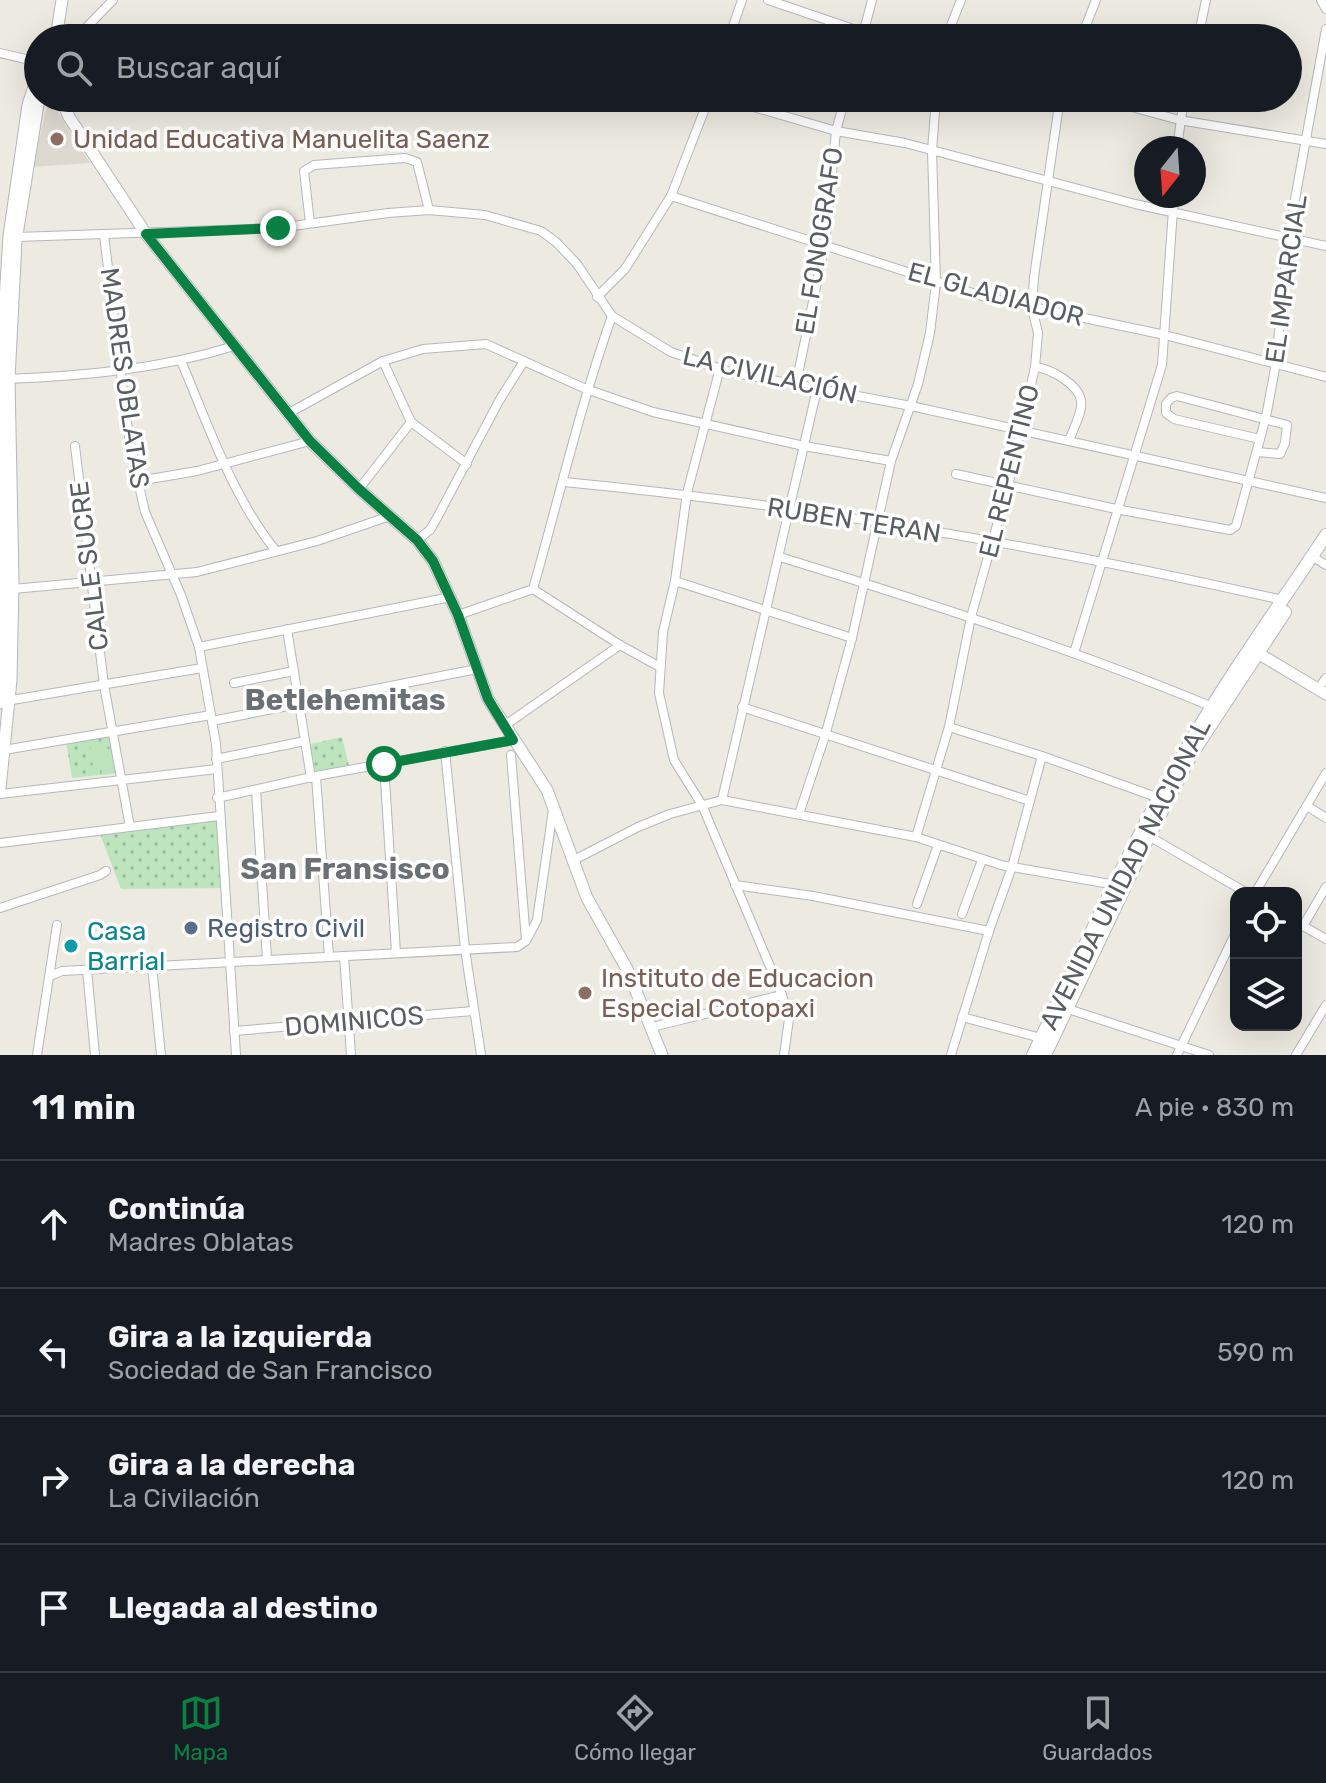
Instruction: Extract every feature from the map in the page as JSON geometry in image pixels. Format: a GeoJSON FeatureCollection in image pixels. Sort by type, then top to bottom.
{"type":"FeatureCollection","features":[{"type":"Feature","properties":{"kind":"main road","name":"AVENIDA UNIDAD NACIONAL"},"geometry":{"type":"LineString","coordinates":[[1033,1055],[1062,1007],[1146,834],[1159,798],[1254,651],[1321,558],[1326,535]]}},
{"type":"Feature","properties":{"kind":"main road","name":"AVENIDA UNIDAD NACIONAL"},"geometry":{"type":"LineString","coordinates":[[1254,651],[1283,600],[1321,558]]}},
{"type":"Feature","properties":{"kind":"main road","name":"AVENIDA UNIDAD NACIONAL"},"geometry":{"type":"LineString","coordinates":[[1045,1055],[1062,1007],[1116,885],[1216,708]]}},
{"type":"Feature","properties":{"kind":"street"},"geometry":{"type":"LineString","coordinates":[[90,24],[113,0]]}},
{"type":"Feature","properties":{"kind":"street"},"geometry":{"type":"LineString","coordinates":[[734,24],[742,0]]}},
{"type":"Feature","properties":{"kind":"street"},"geometry":{"type":"LineString","coordinates":[[768,0],[833,24]]}},
{"type":"Feature","properties":{"kind":"street"},"geometry":{"type":"LineString","coordinates":[[866,24],[872,0]]}},
{"type":"Feature","properties":{"kind":"street"},"geometry":{"type":"LineString","coordinates":[[952,24],[961,0]]}},
{"type":"Feature","properties":{"kind":"street"},"geometry":{"type":"LineString","coordinates":[[1087,24],[1096,0]]}},
{"type":"Feature","properties":{"kind":"street"},"geometry":{"type":"LineString","coordinates":[[1201,24],[1206,0]]}},
{"type":"Feature","properties":{"kind":"street"},"geometry":{"type":"LineString","coordinates":[[1321,0],[1326,9]]}},
{"type":"Feature","properties":{"kind":"street"},"geometry":{"type":"LineString","coordinates":[[58,24],[59,1]]}},
{"type":"Feature","properties":{"kind":"street","name":"EL IMPARCIAL"},"geometry":{"type":"LineString","coordinates":[[1116,509],[1230,530],[1236,526],[1266,417],[1276,363],[1288,238],[1326,29]]}},
{"type":"Feature","properties":{"kind":"street"},"geometry":{"type":"LineString","coordinates":[[0,53],[24,59]]}},
{"type":"Feature","properties":{"kind":"street"},"geometry":{"type":"LineString","coordinates":[[0,788],[4,750],[5,379],[9,236],[27,112]]}},
{"type":"Feature","properties":{"kind":"street"},"geometry":{"type":"LineString","coordinates":[[9,236],[36,112]]}},
{"type":"Feature","properties":{"kind":"street"},"geometry":{"type":"LineString","coordinates":[[67,112],[146,234],[310,441],[417,540],[433,561],[451,597],[488,699],[547,790],[587,898],[627,969],[662,1055]]}},
{"type":"Feature","properties":{"kind":"street"},"geometry":{"type":"LineString","coordinates":[[597,297],[625,269],[671,196],[704,112]]}},
{"type":"Feature","properties":{"kind":"street"},"geometry":{"type":"LineString","coordinates":[[771,112],[836,131],[982,163],[1047,183],[1326,246]]}},
{"type":"Feature","properties":{"kind":"street","name":"EL FONOGRAFO"},"geometry":{"type":"LineString","coordinates":[[796,384],[825,243],[836,131],[841,112]]}},
{"type":"Feature","properties":{"kind":"street"},"geometry":{"type":"LineString","coordinates":[[799,814],[825,736],[852,638],[891,461],[928,345],[936,283],[932,151],[935,112]]}},
{"type":"Feature","properties":{"kind":"street","name":"EL REPENTINO"},"geometry":{"type":"LineString","coordinates":[[916,837],[949,727],[971,617],[1008,486],[1035,367],[1038,333],[1032,308],[1058,112]]}},
{"type":"Feature","properties":{"kind":"street"},"geometry":{"type":"LineString","coordinates":[[1150,112],[1179,120],[1326,144]]}},
{"type":"Feature","properties":{"kind":"street"},"geometry":{"type":"LineString","coordinates":[[1178,136],[1181,112]]}},
{"type":"Feature","properties":{"kind":"street"},"geometry":{"type":"LineString","coordinates":[[310,223],[304,171],[314,165],[405,158],[417,162],[429,210]]}},
{"type":"Feature","properties":{"kind":"street","name":"EL GLADIADOR"},"geometry":{"type":"LineString","coordinates":[[671,196],[713,212],[825,243],[936,283],[1032,308],[1165,335],[1326,377]]}},
{"type":"Feature","properties":{"kind":"street"},"geometry":{"type":"LineString","coordinates":[[1074,653],[1162,365],[1173,208]]}},
{"type":"Feature","properties":{"kind":"street","name":"LA CIVILACIÓN"},"geometry":{"type":"LineString","coordinates":[[9,236],[278,228],[429,210],[485,215],[541,231],[556,242],[577,264],[612,316],[671,352],[720,368],[911,406],[1326,498]]}},
{"type":"Feature","properties":{"kind":"street","name":"MADRES OBLATAS"},"geometry":{"type":"LineString","coordinates":[[104,235],[128,431],[138,481],[145,512],[199,647],[211,718],[236,1055]]}},
{"type":"Feature","properties":{"kind":"street"},"geometry":{"type":"LineString","coordinates":[[533,589],[564,482],[586,389],[612,316]]}},
{"type":"Feature","properties":{"kind":"street"},"geometry":{"type":"LineString","coordinates":[[289,413],[383,361],[423,349],[486,344],[586,389],[653,412],[804,446],[891,461]]}},
{"type":"Feature","properties":{"kind":"street"},"geometry":{"type":"LineString","coordinates":[[5,379],[122,370],[181,361],[234,346]]}},
{"type":"Feature","properties":{"kind":"street"},"geometry":{"type":"LineString","coordinates":[[181,361],[239,495],[276,551]]}},
{"type":"Feature","properties":{"kind":"street"},"geometry":{"type":"LineString","coordinates":[[383,361],[411,422],[467,464]]}},
{"type":"Feature","properties":{"kind":"street"},"geometry":{"type":"LineString","coordinates":[[417,540],[430,530],[499,401],[524,361]]}},
{"type":"Feature","properties":{"kind":"street"},"geometry":{"type":"LineString","coordinates":[[1035,367],[1056,373],[1083,397],[1069,441]]}},
{"type":"Feature","properties":{"kind":"street"},"geometry":{"type":"LineString","coordinates":[[720,368],[687,493],[675,581],[666,613],[660,667],[661,709],[674,760],[702,805],[782,995],[789,1019],[784,1055]]}},
{"type":"Feature","properties":{"kind":"street"},"geometry":{"type":"LineString","coordinates":[[3,701],[1,679],[6,603],[13,589],[5,379]]}},
{"type":"Feature","properties":{"kind":"street"},"geometry":{"type":"LineString","coordinates":[[722,800],[817,389]]}},
{"type":"Feature","properties":{"kind":"street"},"geometry":{"type":"LineString","coordinates":[[1257,452],[1277,455],[1282,452],[1287,425],[1177,396],[1166,404],[1165,410],[1171,418],[1260,439]]}},
{"type":"Feature","properties":{"kind":"street"},"geometry":{"type":"LineString","coordinates":[[359,489],[411,422]]}},
{"type":"Feature","properties":{"kind":"street"},"geometry":{"type":"LineString","coordinates":[[138,481],[197,471],[310,441]]}},
{"type":"Feature","properties":{"kind":"street","name":"CALLE SUCRE"},"geometry":{"type":"LineString","coordinates":[[75,446],[104,685],[130,827]]}},
{"type":"Feature","properties":{"kind":"street"},"geometry":{"type":"LineString","coordinates":[[956,474],[1116,509]]}},
{"type":"Feature","properties":{"kind":"street","name":"RUBEN TERAN"},"geometry":{"type":"LineString","coordinates":[[564,482],[687,493],[876,521],[1101,561],[1283,600]]}},
{"type":"Feature","properties":{"kind":"street"},"geometry":{"type":"LineString","coordinates":[[13,589],[173,576],[210,569],[317,541],[390,516]]}},
{"type":"Feature","properties":{"kind":"street"},"geometry":{"type":"LineString","coordinates":[[780,557],[971,617],[1216,708]]}},
{"type":"Feature","properties":{"kind":"street"},"geometry":{"type":"LineString","coordinates":[[675,581],[852,638]]}},
{"type":"Feature","properties":{"kind":"street"},"geometry":{"type":"LineString","coordinates":[[458,615],[533,589]]}},
{"type":"Feature","properties":{"kind":"street"},"geometry":{"type":"LineString","coordinates":[[533,589],[660,667]]}},
{"type":"Feature","properties":{"kind":"street"},"geometry":{"type":"LineString","coordinates":[[199,647],[451,597]]}},
{"type":"Feature","properties":{"kind":"street"},"geometry":{"type":"LineString","coordinates":[[287,629],[314,777],[329,956]]}},
{"type":"Feature","properties":{"kind":"street"},"geometry":{"type":"LineString","coordinates":[[504,726],[620,645]]}},
{"type":"Feature","properties":{"kind":"street"},"geometry":{"type":"LineString","coordinates":[[1254,651],[1322,691],[1326,678]]}},
{"type":"Feature","properties":{"kind":"street"},"geometry":{"type":"LineString","coordinates":[[3,701],[202,668]]}},
{"type":"Feature","properties":{"kind":"street"},"geometry":{"type":"LineString","coordinates":[[4,750],[299,703],[477,669]]}},
{"type":"Feature","properties":{"kind":"street"},"geometry":{"type":"LineString","coordinates":[[234,683],[294,671]]}},
{"type":"Feature","properties":{"kind":"street"},"geometry":{"type":"LineString","coordinates":[[742,707],[1030,801]]}},
{"type":"Feature","properties":{"kind":"street"},"geometry":{"type":"LineString","coordinates":[[949,727],[1159,798]]}},
{"type":"Feature","properties":{"kind":"street"},"geometry":{"type":"LineString","coordinates":[[217,798],[513,740]]}},
{"type":"Feature","properties":{"kind":"street"},"geometry":{"type":"LineString","coordinates":[[0,794],[122,780],[216,764],[305,741]]}},
{"type":"Feature","properties":{"kind":"street"},"geometry":{"type":"LineString","coordinates":[[445,751],[465,949],[481,1055]]}},
{"type":"Feature","properties":{"kind":"street"},"geometry":{"type":"LineString","coordinates":[[511,755],[526,941]]}},
{"type":"Feature","properties":{"kind":"street"},"geometry":{"type":"LineString","coordinates":[[951,1055],[1012,867],[1042,756]]}},
{"type":"Feature","properties":{"kind":"street"},"geometry":{"type":"LineString","coordinates":[[384,764],[396,953]]}},
{"type":"Feature","properties":{"kind":"street"},"geometry":{"type":"LineString","coordinates":[[1259,887],[1326,773]]}},
{"type":"Feature","properties":{"kind":"street"},"geometry":{"type":"LineString","coordinates":[[256,790],[267,959]]}},
{"type":"Feature","properties":{"kind":"street"},"geometry":{"type":"LineString","coordinates":[[572,861],[638,827],[722,800],[916,837],[982,860],[1116,885]]}},
{"type":"Feature","properties":{"kind":"street"},"geometry":{"type":"LineString","coordinates":[[50,976],[62,971],[517,947],[526,941],[537,920],[554,805]]}},
{"type":"Feature","properties":{"kind":"street"},"geometry":{"type":"LineString","coordinates":[[1307,806],[1326,818]]}},
{"type":"Feature","properties":{"kind":"street"},"geometry":{"type":"LineString","coordinates":[[0,843],[219,816]]}},
{"type":"Feature","properties":{"kind":"street"},"geometry":{"type":"LineString","coordinates":[[1146,834],[1237,887]]}},
{"type":"Feature","properties":{"kind":"street"},"geometry":{"type":"LineString","coordinates":[[917,904],[938,845]]}},
{"type":"Feature","properties":{"kind":"street"},"geometry":{"type":"LineString","coordinates":[[962,914],[982,860]]}},
{"type":"Feature","properties":{"kind":"street"},"geometry":{"type":"LineString","coordinates":[[0,908],[106,871]]}},
{"type":"Feature","properties":{"kind":"street"},"geometry":{"type":"LineString","coordinates":[[735,885],[813,896],[989,931]]}},
{"type":"Feature","properties":{"kind":"street"},"geometry":{"type":"LineString","coordinates":[[1302,921],[1326,887]]}},
{"type":"Feature","properties":{"kind":"street"},"geometry":{"type":"LineString","coordinates":[[37,1055],[57,925]]}},
{"type":"Feature","properties":{"kind":"street"},"geometry":{"type":"LineString","coordinates":[[1302,925],[1326,939]]}},
{"type":"Feature","properties":{"kind":"street"},"geometry":{"type":"LineString","coordinates":[[1177,1055],[1230,944]]}},
{"type":"Feature","properties":{"kind":"street"},"geometry":{"type":"LineString","coordinates":[[344,956],[351,1055]]}},
{"type":"Feature","properties":{"kind":"street"},"geometry":{"type":"LineString","coordinates":[[152,966],[161,1055]]}},
{"type":"Feature","properties":{"kind":"street"},"geometry":{"type":"LineString","coordinates":[[87,970],[95,1055]]}},
{"type":"Feature","properties":{"kind":"street"},"geometry":{"type":"LineString","coordinates":[[652,1027],[782,995]]}},
{"type":"Feature","properties":{"kind":"street"},"geometry":{"type":"LineString","coordinates":[[1296,1055],[1326,1005]]}},
{"type":"Feature","properties":{"kind":"street"},"geometry":{"type":"LineString","coordinates":[[1062,1007],[1209,1055]]}},
{"type":"Feature","properties":{"kind":"street","name":"DOMINICOS"},"geometry":{"type":"LineString","coordinates":[[234,1031],[473,1011]]}},
{"type":"Feature","properties":{"kind":"street"},"geometry":{"type":"LineString","coordinates":[[962,1017],[1041,1038]]}},
{"type":"Feature","properties":{"kind":"shaded area","name":"Unidad Educativa Manuelita Saenz"},"geometry":{"type":"Polygon","coordinates":[[[46,112],[58,112],[90,163],[32,167],[46,112]]]}},
{"type":"Feature","properties":{"kind":"green space"},"geometry":{"type":"Polygon","coordinates":[[[113,733],[120,773],[72,778],[66,741],[113,733]]]}},
{"type":"Feature","properties":{"kind":"green space"},"geometry":{"type":"Polygon","coordinates":[[[342,737],[350,770],[311,778],[306,745],[342,737]]]}},
{"type":"Feature","properties":{"kind":"green space"},"geometry":{"type":"Polygon","coordinates":[[[107,742],[111,773],[104,774],[102,767],[100,774],[94,775],[90,744],[96,743],[98,750],[99,743],[107,742]]]}},
{"type":"Feature","properties":{"kind":"green space"},"geometry":{"type":"Polygon","coordinates":[[[219,816],[223,888],[121,889],[100,834],[219,816]]]}},
{"type":"Feature","properties":{"kind":"place","name":"Unidad Educativa Manuelita Saenz"},"geometry":{"type":"Point","coordinates":[57,139]}},
{"type":"Feature","properties":{"kind":"place","name":"Registro Civil"},"geometry":{"type":"Point","coordinates":[191,928]}},
{"type":"Feature","properties":{"kind":"place","name":"Casa Barrial"},"geometry":{"type":"Point","coordinates":[71,946]}},
{"type":"Feature","properties":{"kind":"place","name":"Instituto de Educacion Especial Cotopaxi"},"geometry":{"type":"Point","coordinates":[585,993]}},
{"type":"Feature","properties":{"kind":"district","name":"Betlehemitas"},"geometry":{"type":"Point","coordinates":[345,700]}},
{"type":"Feature","properties":{"kind":"district","name":"San Fransisco"},"geometry":{"type":"Point","coordinates":[345,869]}},
{"type":"Feature","properties":{"kind":"route"},"geometry":{"type":"LineString","coordinates":[[278,228],[146,234],[310,441],[417,540],[433,561],[444,579],[488,699],[513,740],[384,764]]}}]}
